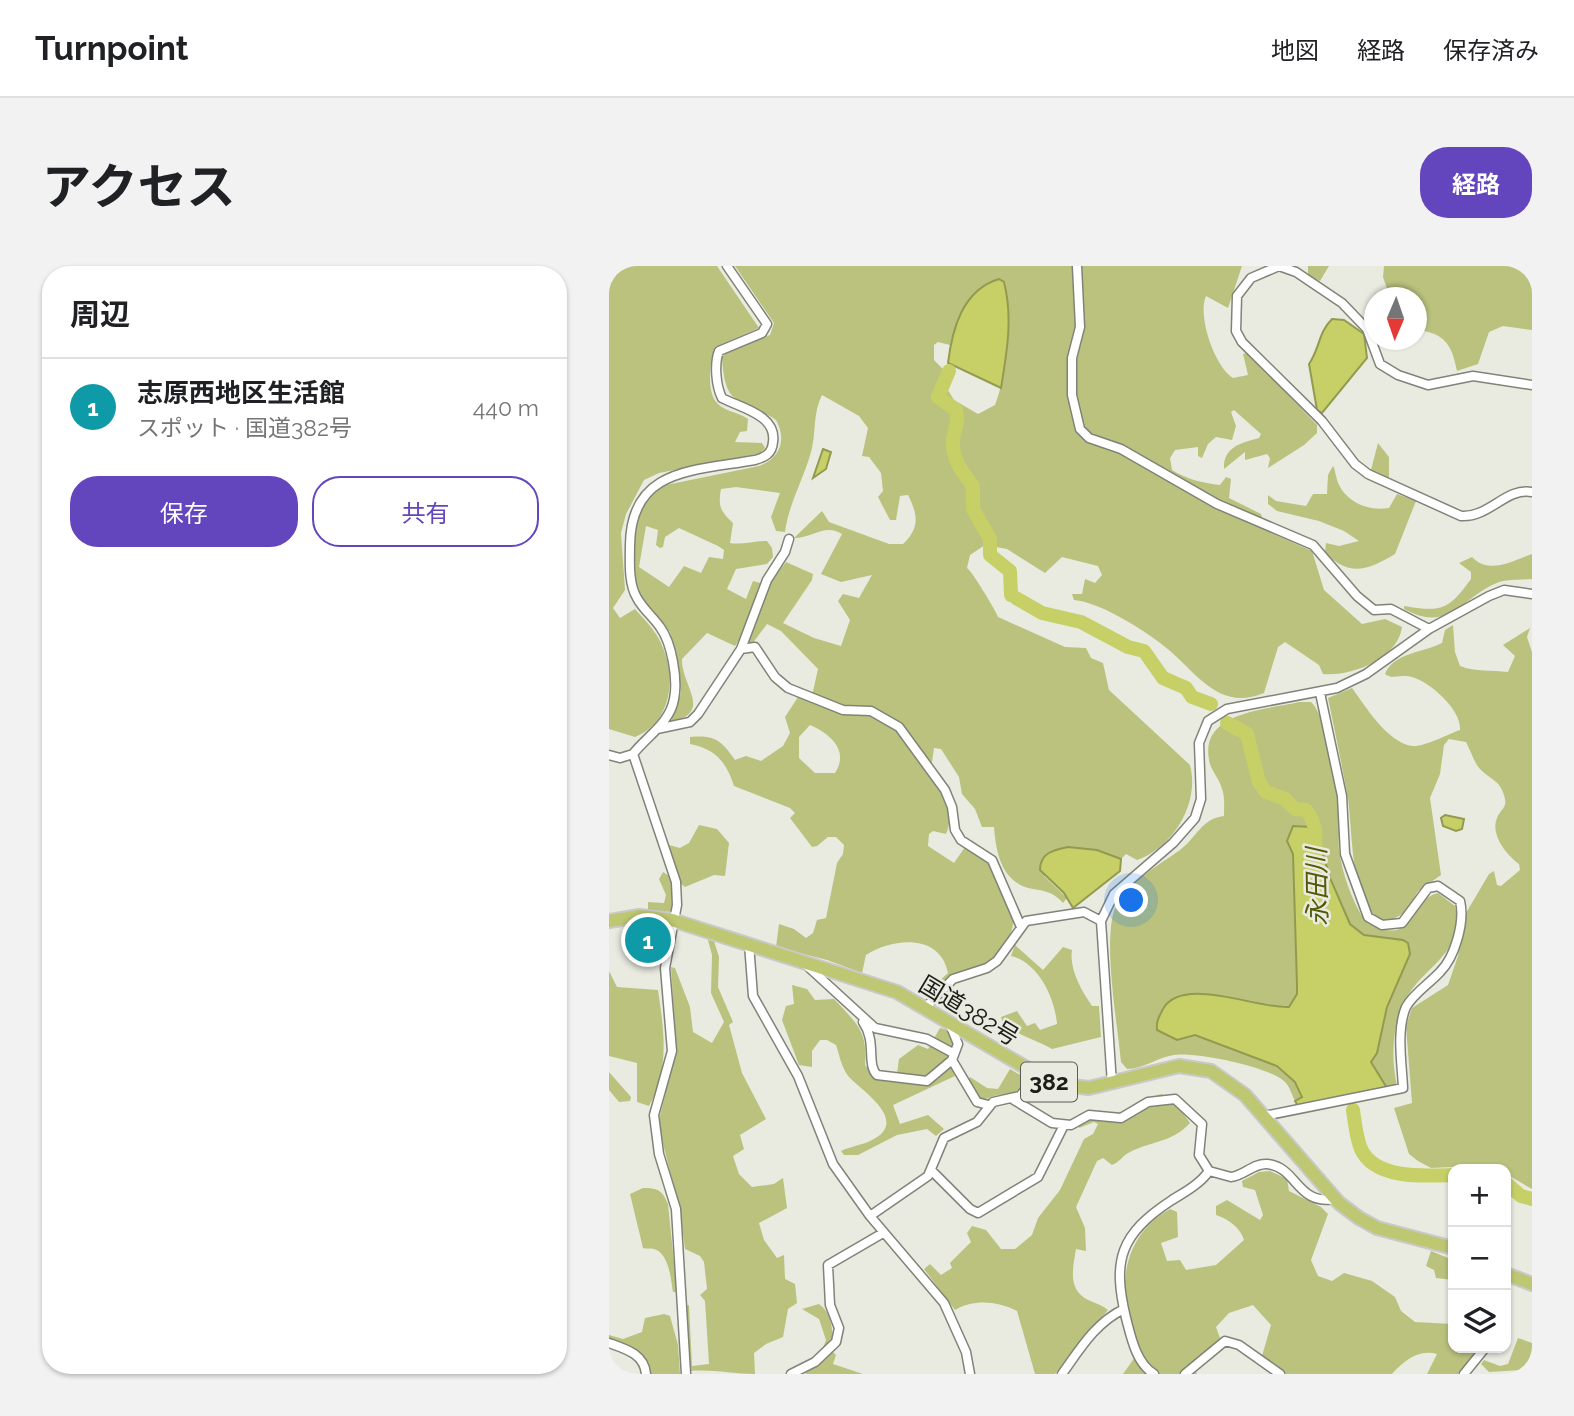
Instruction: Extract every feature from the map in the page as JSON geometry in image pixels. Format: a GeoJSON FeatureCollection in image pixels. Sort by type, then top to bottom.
{"type":"FeatureCollection","features":[{"type":"Feature","properties":{"kind":"highway","name":"国道382号"},"geometry":{"type":"LineString","coordinates":[[609,921],[639,916],[672,920],[897,992],[1053,1084],[1077,1088],[1112,1084],[1170,1068],[1203,1068],[1230,1081],[1336,1199],[1359,1218],[1377,1228],[1448,1247]]}},
{"type":"Feature","properties":{"kind":"highway"},"geometry":{"type":"LineString","coordinates":[[1511,1276],[1532,1284]]}},
{"type":"Feature","properties":{"kind":"street"},"geometry":{"type":"LineString","coordinates":[[609,755],[627,758],[633,754],[657,729],[672,708],[675,697],[669,644],[661,628],[633,590],[631,530],[636,509],[647,490],[658,482],[689,472],[765,457],[773,441],[768,422],[722,398],[719,392],[716,358],[719,352],[762,333],[767,324],[727,266]]}},
{"type":"Feature","properties":{"kind":"street"},"geometry":{"type":"LineString","coordinates":[[1077,266],[1080,327],[1072,358],[1072,395],[1080,429],[1089,438],[1121,449],[1217,504],[1313,545],[1357,596],[1374,610],[1391,609],[1429,629]]}},
{"type":"Feature","properties":{"kind":"street"},"geometry":{"type":"LineString","coordinates":[[1532,385],[1473,376],[1429,385],[1398,375],[1380,364],[1367,329],[1342,303],[1287,268],[1271,267],[1251,278],[1235,303],[1235,331],[1242,342],[1322,421],[1355,464],[1368,474],[1461,516],[1478,516],[1518,491],[1532,492]]}},
{"type":"Feature","properties":{"kind":"street"},"geometry":{"type":"LineString","coordinates":[[657,729],[690,722],[741,649],[767,580],[785,552],[789,539]]}},
{"type":"Feature","properties":{"kind":"street"},"geometry":{"type":"LineString","coordinates":[[1112,1084],[1101,920],[1114,894],[1173,843],[1195,818],[1201,799],[1199,743],[1208,721],[1227,709],[1319,693],[1366,674],[1429,629],[1497,593],[1513,591],[1532,594]]}},
{"type":"Feature","properties":{"kind":"street"},"geometry":{"type":"LineString","coordinates":[[741,649],[755,647],[775,677],[788,688],[843,710],[871,711],[899,727],[945,790],[952,807],[955,830],[961,840],[992,860],[1021,926]]}},
{"type":"Feature","properties":{"kind":"street"},"geometry":{"type":"LineString","coordinates":[[1264,1116],[1403,1088],[1405,1011],[1408,1004],[1443,970],[1455,943],[1461,917],[1460,901],[1438,886],[1428,888],[1402,922],[1382,925],[1368,917],[1345,854],[1342,796],[1319,693]]}},
{"type":"Feature","properties":{"kind":"street"},"geometry":{"type":"LineString","coordinates":[[633,754],[674,868],[677,905],[672,920],[665,968],[672,1051],[654,1115],[676,1209],[685,1374]]}},
{"type":"Feature","properties":{"kind":"street"},"geometry":{"type":"LineString","coordinates":[[926,1007],[954,979],[987,968],[997,961],[1021,926],[1027,922],[1076,912],[1084,912],[1101,920]]}},
{"type":"Feature","properties":{"kind":"street"},"geometry":{"type":"LineString","coordinates":[[749,944],[750,985],[757,1006],[798,1076],[833,1164],[883,1233],[944,1303],[966,1352],[970,1374]]}},
{"type":"Feature","properties":{"kind":"street"},"geometry":{"type":"LineString","coordinates":[[803,962],[875,1028],[927,1039],[953,1056],[977,1102],[988,1105],[1014,1100],[1027,1090],[1036,1076]]}},
{"type":"Feature","properties":{"kind":"street"},"geometry":{"type":"LineString","coordinates":[[854,1011],[870,1032],[872,1071],[877,1075],[927,1082],[953,1056],[958,1044],[949,1022]]}},
{"type":"Feature","properties":{"kind":"street"},"geometry":{"type":"LineString","coordinates":[[1014,1100],[1052,1123],[1064,1125],[1077,1124],[1089,1115],[1121,1118],[1148,1102],[1175,1099],[1202,1124],[1199,1155],[1209,1171],[1236,1177],[1260,1164],[1276,1166],[1290,1175],[1302,1191],[1319,1199],[1336,1199]]}},
{"type":"Feature","properties":{"kind":"street"},"geometry":{"type":"LineString","coordinates":[[870,1216],[923,1179],[930,1170],[940,1144],[977,1122],[988,1105]]}},
{"type":"Feature","properties":{"kind":"street"},"geometry":{"type":"LineString","coordinates":[[930,1170],[970,1209],[978,1213],[1038,1177],[1064,1125]]}},
{"type":"Feature","properties":{"kind":"street"},"geometry":{"type":"LineString","coordinates":[[1154,1374],[1139,1357],[1124,1309],[1119,1265],[1128,1242],[1153,1215],[1196,1185],[1209,1171]]}},
{"type":"Feature","properties":{"kind":"street"},"geometry":{"type":"LineString","coordinates":[[791,1374],[828,1353],[836,1342],[839,1328],[830,1305],[828,1265],[883,1233]]}},
{"type":"Feature","properties":{"kind":"street"},"geometry":{"type":"LineString","coordinates":[[1062,1374],[1102,1322],[1124,1309]]}},
{"type":"Feature","properties":{"kind":"street"},"geometry":{"type":"LineString","coordinates":[[1185,1374],[1225,1341],[1239,1345],[1280,1374]]}},
{"type":"Feature","properties":{"kind":"street"},"geometry":{"type":"LineString","coordinates":[[609,1343],[643,1360],[646,1374]]}},
{"type":"Feature","properties":{"kind":"street"},"geometry":{"type":"LineString","coordinates":[[1464,1374],[1481,1353]]}},
{"type":"Feature","properties":{"kind":"shaded area"},"geometry":{"type":"Polygon","coordinates":[[[609,266],[717,266],[759,328],[715,347],[710,384],[717,403],[748,419],[747,431],[740,432],[735,442],[762,443],[765,448],[761,453],[659,473],[644,480],[626,514],[621,533],[625,590],[613,608],[620,618],[635,609],[651,627],[665,652],[670,681],[664,708],[658,720],[635,737],[609,729],[609,266]]]}},
{"type":"Feature","properties":{"kind":"shaded area"},"geometry":{"type":"Polygon","coordinates":[[[735,266],[1242,266],[1228,308],[1206,296],[1204,316],[1214,352],[1226,372],[1233,378],[1248,375],[1243,354],[1247,353],[1317,425],[1317,433],[1304,445],[1268,468],[1270,458],[1267,454],[1245,460],[1245,452],[1224,469],[1224,462],[1234,447],[1259,438],[1261,434],[1234,410],[1231,412],[1236,426],[1232,440],[1216,437],[1208,444],[1202,458],[1198,456],[1198,447],[1175,450],[1170,458],[1172,470],[1201,482],[1220,485],[1226,477],[1231,479],[1229,498],[1261,514],[1267,531],[1312,551],[1324,590],[1362,624],[1385,619],[1402,627],[1399,638],[1392,648],[1371,664],[1334,674],[1323,674],[1319,665],[1285,642],[1278,647],[1264,693],[1235,698],[1211,688],[1169,650],[1137,627],[1097,606],[1074,600],[1072,594],[1082,594],[1085,579],[1095,583],[1102,575],[1098,566],[1062,557],[1045,573],[1007,549],[985,545],[970,555],[967,568],[998,617],[1065,647],[1086,648],[1091,658],[1103,663],[1109,690],[1190,765],[1191,794],[1181,822],[1162,845],[1137,860],[1126,854],[1121,859],[1087,848],[1044,876],[1067,898],[1063,903],[1049,893],[1023,886],[1008,874],[999,857],[994,827],[982,827],[975,809],[962,794],[959,777],[941,749],[934,748],[932,762],[926,768],[945,799],[949,825],[946,834],[933,831],[929,834],[928,846],[954,863],[965,847],[988,862],[1014,920],[1010,937],[995,957],[975,970],[949,978],[931,994],[927,992],[948,973],[936,951],[926,945],[902,943],[877,949],[866,955],[862,973],[827,960],[776,947],[779,924],[794,929],[806,938],[813,933],[817,920],[826,918],[837,863],[843,854],[844,845],[836,837],[828,837],[812,847],[790,818],[795,813],[790,808],[734,786],[718,757],[706,749],[690,744],[690,737],[717,740],[735,760],[746,756],[761,761],[783,746],[790,733],[785,717],[798,697],[811,700],[818,669],[781,631],[767,624],[752,644],[739,640],[735,646],[707,633],[682,659],[692,697],[691,712],[684,718],[671,722],[681,693],[670,632],[641,599],[636,582],[634,546],[638,518],[646,499],[653,491],[666,485],[759,466],[777,453],[781,434],[776,420],[736,399],[730,393],[726,385],[722,357],[770,335],[774,323],[735,266]],[[999,279],[988,283],[972,296],[966,305],[950,345],[938,342],[934,345],[934,360],[947,373],[943,382],[954,400],[978,414],[995,405],[1005,358],[999,279]],[[822,395],[812,448],[785,532],[776,531],[771,517],[780,493],[736,487],[721,489],[721,508],[733,523],[730,543],[767,541],[772,548],[773,557],[767,564],[736,569],[727,589],[746,599],[753,581],[768,585],[786,562],[813,574],[812,580],[783,623],[814,638],[841,646],[850,620],[838,601],[843,594],[859,598],[872,575],[841,582],[821,574],[842,534],[836,531],[824,530],[794,538],[822,511],[829,522],[889,544],[903,544],[909,538],[916,521],[908,495],[900,496],[896,520],[890,520],[878,497],[883,491],[881,473],[869,457],[862,456],[868,428],[859,416],[822,395]],[[646,526],[639,567],[669,587],[684,566],[701,573],[709,557],[723,559],[724,550],[679,528],[665,537],[663,547],[660,548],[656,545],[658,530],[646,526]],[[810,725],[799,737],[799,758],[815,773],[835,773],[839,765],[839,750],[830,738],[810,725]]]}},
{"type":"Feature","properties":{"kind":"shaded area"},"geometry":{"type":"Polygon","coordinates":[[[1308,266],[1329,266],[1320,281],[1308,276],[1308,266]]]}},
{"type":"Feature","properties":{"kind":"shaded area"},"geometry":{"type":"Polygon","coordinates":[[[1384,266],[1532,266],[1532,330],[1503,326],[1489,332],[1478,364],[1457,371],[1450,347],[1441,337],[1427,332],[1427,287],[1386,287],[1383,277],[1384,266]]]}},
{"type":"Feature","properties":{"kind":"shaded area"},"geometry":{"type":"Polygon","coordinates":[[[1378,443],[1389,457],[1389,478],[1371,470],[1378,443]]]}},
{"type":"Feature","properties":{"kind":"shaded area"},"geometry":{"type":"Polygon","coordinates":[[[1333,466],[1343,492],[1364,506],[1389,508],[1397,494],[1416,501],[1395,554],[1358,569],[1342,565],[1325,552],[1326,543],[1339,546],[1359,541],[1344,531],[1319,521],[1277,511],[1268,504],[1268,495],[1276,501],[1306,506],[1313,494],[1327,494],[1328,475],[1333,466]]]}},
{"type":"Feature","properties":{"kind":"shaded area"},"geometry":{"type":"Polygon","coordinates":[[[1532,554],[1532,579],[1499,582],[1444,615],[1419,616],[1404,609],[1404,606],[1435,609],[1456,598],[1471,579],[1471,572],[1459,563],[1472,557],[1493,566],[1532,554]]]}},
{"type":"Feature","properties":{"kind":"shaded area"},"geometry":{"type":"Polygon","coordinates":[[[1453,625],[1455,652],[1460,666],[1508,672],[1515,656],[1503,645],[1530,628],[1527,637],[1532,652],[1532,1189],[1511,1177],[1511,1164],[1448,1164],[1448,1167],[1431,1168],[1418,1161],[1409,1154],[1394,1108],[1412,1103],[1406,1026],[1412,1008],[1448,985],[1458,956],[1466,913],[1489,874],[1494,871],[1497,885],[1501,886],[1520,870],[1519,864],[1501,844],[1496,831],[1497,818],[1505,805],[1501,788],[1479,768],[1466,742],[1449,739],[1444,745],[1440,774],[1430,798],[1441,875],[1418,891],[1406,912],[1388,922],[1375,915],[1366,903],[1360,887],[1355,868],[1348,799],[1328,698],[1352,688],[1386,731],[1412,746],[1460,730],[1456,714],[1436,691],[1412,677],[1391,677],[1385,674],[1389,667],[1402,657],[1442,643],[1445,630],[1453,625]]]}},
{"type":"Feature","properties":{"kind":"shaded area"},"geometry":{"type":"Polygon","coordinates":[[[1299,702],[1311,702],[1322,721],[1334,767],[1338,796],[1340,859],[1352,896],[1365,921],[1382,929],[1394,930],[1402,927],[1420,905],[1438,893],[1455,906],[1457,921],[1451,944],[1413,988],[1397,1022],[1393,1048],[1397,1086],[1387,1088],[1371,1062],[1377,1053],[1403,940],[1369,937],[1356,930],[1348,920],[1334,890],[1317,834],[1287,841],[1293,854],[1297,985],[1297,994],[1289,1007],[1254,1004],[1178,1040],[1195,1035],[1277,1066],[1295,1082],[1302,1097],[1295,1101],[1287,1084],[1265,1071],[1198,1055],[1174,1055],[1127,1069],[1121,1062],[1110,955],[1110,933],[1118,902],[1138,880],[1186,845],[1205,824],[1224,816],[1223,792],[1210,764],[1208,747],[1213,734],[1237,716],[1299,702]]]}},
{"type":"Feature","properties":{"kind":"shaded area"},"geometry":{"type":"Polygon","coordinates":[[[699,825],[717,829],[729,843],[725,876],[714,875],[685,887],[680,883],[669,845],[680,848],[689,843],[699,825]]]}},
{"type":"Feature","properties":{"kind":"shaded area"},"geometry":{"type":"Polygon","coordinates":[[[663,872],[671,877],[672,912],[648,911],[648,902],[664,903],[666,895],[659,879],[663,872]]]}},
{"type":"Feature","properties":{"kind":"shaded area"},"geometry":{"type":"Polygon","coordinates":[[[708,940],[714,941],[719,957],[718,987],[733,1022],[729,1025],[742,1073],[766,1119],[740,1135],[744,1149],[733,1156],[739,1174],[752,1187],[774,1184],[783,1178],[787,1208],[759,1223],[764,1240],[777,1258],[784,1255],[785,1279],[795,1284],[797,1303],[788,1309],[783,1337],[754,1353],[755,1374],[689,1371],[685,1306],[689,1305],[692,1366],[709,1364],[705,1301],[700,1295],[707,1289],[704,1262],[700,1256],[685,1249],[680,1211],[658,1124],[676,1051],[671,967],[675,968],[690,1007],[693,1032],[712,1043],[724,1022],[711,993],[712,955],[708,940]]]}},
{"type":"Feature","properties":{"kind":"shaded area"},"geometry":{"type":"Polygon","coordinates":[[[1015,945],[1043,970],[1063,947],[1072,950],[1072,965],[1080,986],[1092,1006],[1099,1006],[1101,1037],[1052,1049],[1019,1033],[1002,1021],[1001,1017],[1017,1011],[1027,1026],[1035,1023],[1040,1030],[1057,1024],[1053,1003],[1037,973],[1021,960],[1011,956],[1015,945]]]}},
{"type":"Feature","properties":{"kind":"shaded area"},"geometry":{"type":"Polygon","coordinates":[[[609,971],[617,987],[658,990],[663,1063],[656,1092],[649,1106],[637,1102],[637,1063],[609,1056],[609,971]]]}},
{"type":"Feature","properties":{"kind":"shaded area"},"geometry":{"type":"Polygon","coordinates":[[[792,985],[807,989],[815,1000],[834,999],[849,1015],[859,1028],[865,1043],[865,1065],[877,1080],[896,1081],[899,1059],[918,1045],[928,1049],[940,1028],[948,1030],[956,1045],[948,1060],[955,1076],[893,1105],[900,1124],[928,1115],[944,1129],[936,1136],[927,1129],[897,1135],[858,1155],[844,1155],[841,1151],[868,1142],[882,1133],[886,1125],[885,1117],[874,1100],[846,1072],[836,1045],[820,1040],[812,1051],[812,1067],[799,1065],[782,1020],[786,1006],[794,1004],[792,985]]]}},
{"type":"Feature","properties":{"kind":"shaded area"},"geometry":{"type":"Polygon","coordinates":[[[1010,1069],[1029,1080],[1012,1093],[984,1100],[977,1097],[968,1081],[970,1077],[987,1088],[998,1089],[1010,1069]]]}},
{"type":"Feature","properties":{"kind":"shaded area"},"geometry":{"type":"Polygon","coordinates":[[[609,1072],[631,1097],[630,1101],[619,1102],[609,1090],[609,1072]]]}},
{"type":"Feature","properties":{"kind":"shaded area"},"geometry":{"type":"Polygon","coordinates":[[[1162,1094],[1169,1102],[1176,1103],[1190,1123],[1177,1134],[1138,1148],[1112,1165],[1103,1158],[1097,1161],[1076,1207],[1085,1228],[1086,1251],[1076,1249],[1074,1284],[1081,1295],[1108,1310],[1055,1374],[1035,1374],[1017,1311],[986,1303],[970,1304],[955,1310],[924,1269],[930,1264],[941,1275],[952,1268],[950,1263],[971,1242],[967,1233],[972,1226],[986,1230],[1001,1249],[1015,1249],[1032,1235],[1038,1218],[1060,1190],[1084,1139],[1093,1134],[1098,1124],[1094,1122],[1079,1128],[1078,1115],[1090,1112],[1122,1113],[1162,1094]]]}},
{"type":"Feature","properties":{"kind":"shaded area"},"geometry":{"type":"Polygon","coordinates":[[[1270,1171],[1287,1179],[1289,1191],[1321,1207],[1328,1214],[1311,1260],[1318,1276],[1332,1281],[1344,1273],[1372,1281],[1395,1297],[1401,1311],[1415,1322],[1448,1324],[1448,1353],[1476,1353],[1458,1374],[1427,1374],[1437,1354],[1424,1353],[1412,1357],[1392,1374],[1285,1374],[1262,1356],[1271,1325],[1253,1305],[1229,1313],[1216,1327],[1220,1338],[1192,1364],[1197,1374],[1123,1374],[1140,1350],[1132,1331],[1125,1291],[1131,1253],[1140,1237],[1170,1209],[1177,1212],[1178,1237],[1161,1243],[1167,1261],[1180,1260],[1186,1270],[1216,1265],[1244,1240],[1233,1224],[1216,1215],[1216,1206],[1227,1200],[1260,1220],[1263,1215],[1255,1190],[1243,1187],[1242,1181],[1259,1172],[1270,1171]]]}},
{"type":"Feature","properties":{"kind":"shaded area"},"geometry":{"type":"Polygon","coordinates":[[[643,1188],[659,1191],[668,1204],[677,1292],[673,1292],[663,1256],[654,1249],[643,1248],[630,1194],[643,1188]]]}},
{"type":"Feature","properties":{"kind":"shaded area"},"geometry":{"type":"Polygon","coordinates":[[[1431,1251],[1448,1258],[1448,1279],[1436,1278],[1434,1270],[1426,1266],[1431,1251]]]}},
{"type":"Feature","properties":{"kind":"shaded area"},"geometry":{"type":"Polygon","coordinates":[[[819,1304],[830,1319],[832,1337],[828,1349],[823,1348],[826,1340],[819,1319],[802,1309],[819,1304]]]}},
{"type":"Feature","properties":{"kind":"shaded area"},"geometry":{"type":"Polygon","coordinates":[[[664,1314],[670,1316],[678,1345],[680,1374],[650,1374],[642,1354],[609,1341],[609,1335],[623,1339],[642,1332],[645,1318],[664,1314]]]}},
{"type":"Feature","properties":{"kind":"shaded area"},"geometry":{"type":"Polygon","coordinates":[[[1518,1338],[1532,1343],[1532,1374],[1521,1370],[1489,1372],[1481,1364],[1484,1360],[1500,1366],[1508,1364],[1518,1338]]]}},
{"type":"Feature","properties":{"kind":"shaded area"},"geometry":{"type":"Polygon","coordinates":[[[833,1352],[836,1355],[833,1364],[863,1374],[806,1374],[805,1370],[833,1352]]]}},
{"type":"Feature","properties":{"kind":"water"},"geometry":{"type":"Polygon","coordinates":[[[999,279],[1004,282],[1009,321],[1001,388],[948,363],[952,338],[961,313],[976,292],[999,279]]]}},
{"type":"Feature","properties":{"kind":"water"},"geometry":{"type":"Polygon","coordinates":[[[1332,319],[1344,320],[1364,334],[1367,358],[1322,413],[1317,410],[1309,364],[1324,330],[1332,319]]]}},
{"type":"Feature","properties":{"kind":"water"},"geometry":{"type":"Polygon","coordinates":[[[823,449],[831,452],[826,469],[813,478],[823,449]]]}},
{"type":"Feature","properties":{"kind":"water"},"geometry":{"type":"Polygon","coordinates":[[[1445,815],[1464,819],[1462,829],[1456,831],[1443,826],[1441,818],[1445,815]]]}},
{"type":"Feature","properties":{"kind":"water"},"geometry":{"type":"Polygon","coordinates":[[[1293,826],[1311,827],[1317,834],[1330,878],[1350,924],[1364,935],[1403,940],[1408,943],[1410,954],[1387,1007],[1377,1053],[1371,1062],[1387,1088],[1298,1106],[1295,1101],[1302,1097],[1295,1082],[1277,1066],[1195,1035],[1177,1040],[1157,1030],[1163,1009],[1173,999],[1186,995],[1221,996],[1289,1007],[1297,994],[1293,854],[1287,841],[1293,826]]]}},
{"type":"Feature","properties":{"kind":"water"},"geometry":{"type":"Polygon","coordinates":[[[1068,847],[1097,850],[1121,859],[1120,871],[1073,908],[1064,893],[1040,870],[1045,856],[1068,847]]]}},
{"type":"Feature","properties":{"kind":"waterway","name":"永田川"},"geometry":{"type":"LineString","coordinates":[[949,371],[938,397],[956,410],[957,421],[953,439],[956,459],[973,486],[973,509],[990,539],[990,555],[1010,571],[1011,595]]}},
{"type":"Feature","properties":{"kind":"waterway","name":"永田川"},"geometry":{"type":"LineString","coordinates":[[1016,598],[1042,613],[1081,622],[1128,647],[1144,651],[1163,678],[1186,688],[1192,697],[1211,704]]}},
{"type":"Feature","properties":{"kind":"waterway","name":"永田川"},"geometry":{"type":"LineString","coordinates":[[1227,723],[1247,734],[1259,782],[1266,792],[1285,799],[1295,809],[1306,810],[1310,815],[1315,830],[1315,852]]}},
{"type":"Feature","properties":{"kind":"waterway","name":"永田川"},"geometry":{"type":"LineString","coordinates":[[1353,1110],[1361,1149],[1377,1166],[1402,1174],[1448,1175]]}},
{"type":"Feature","properties":{"kind":"waterway","name":"永田川"},"geometry":{"type":"LineString","coordinates":[[1511,1187],[1521,1196],[1532,1199]]}},
{"type":"Feature","properties":{"kind":"place","name":"志原西地区生活館"},"geometry":{"type":"Point","coordinates":[648,940]}}]}
